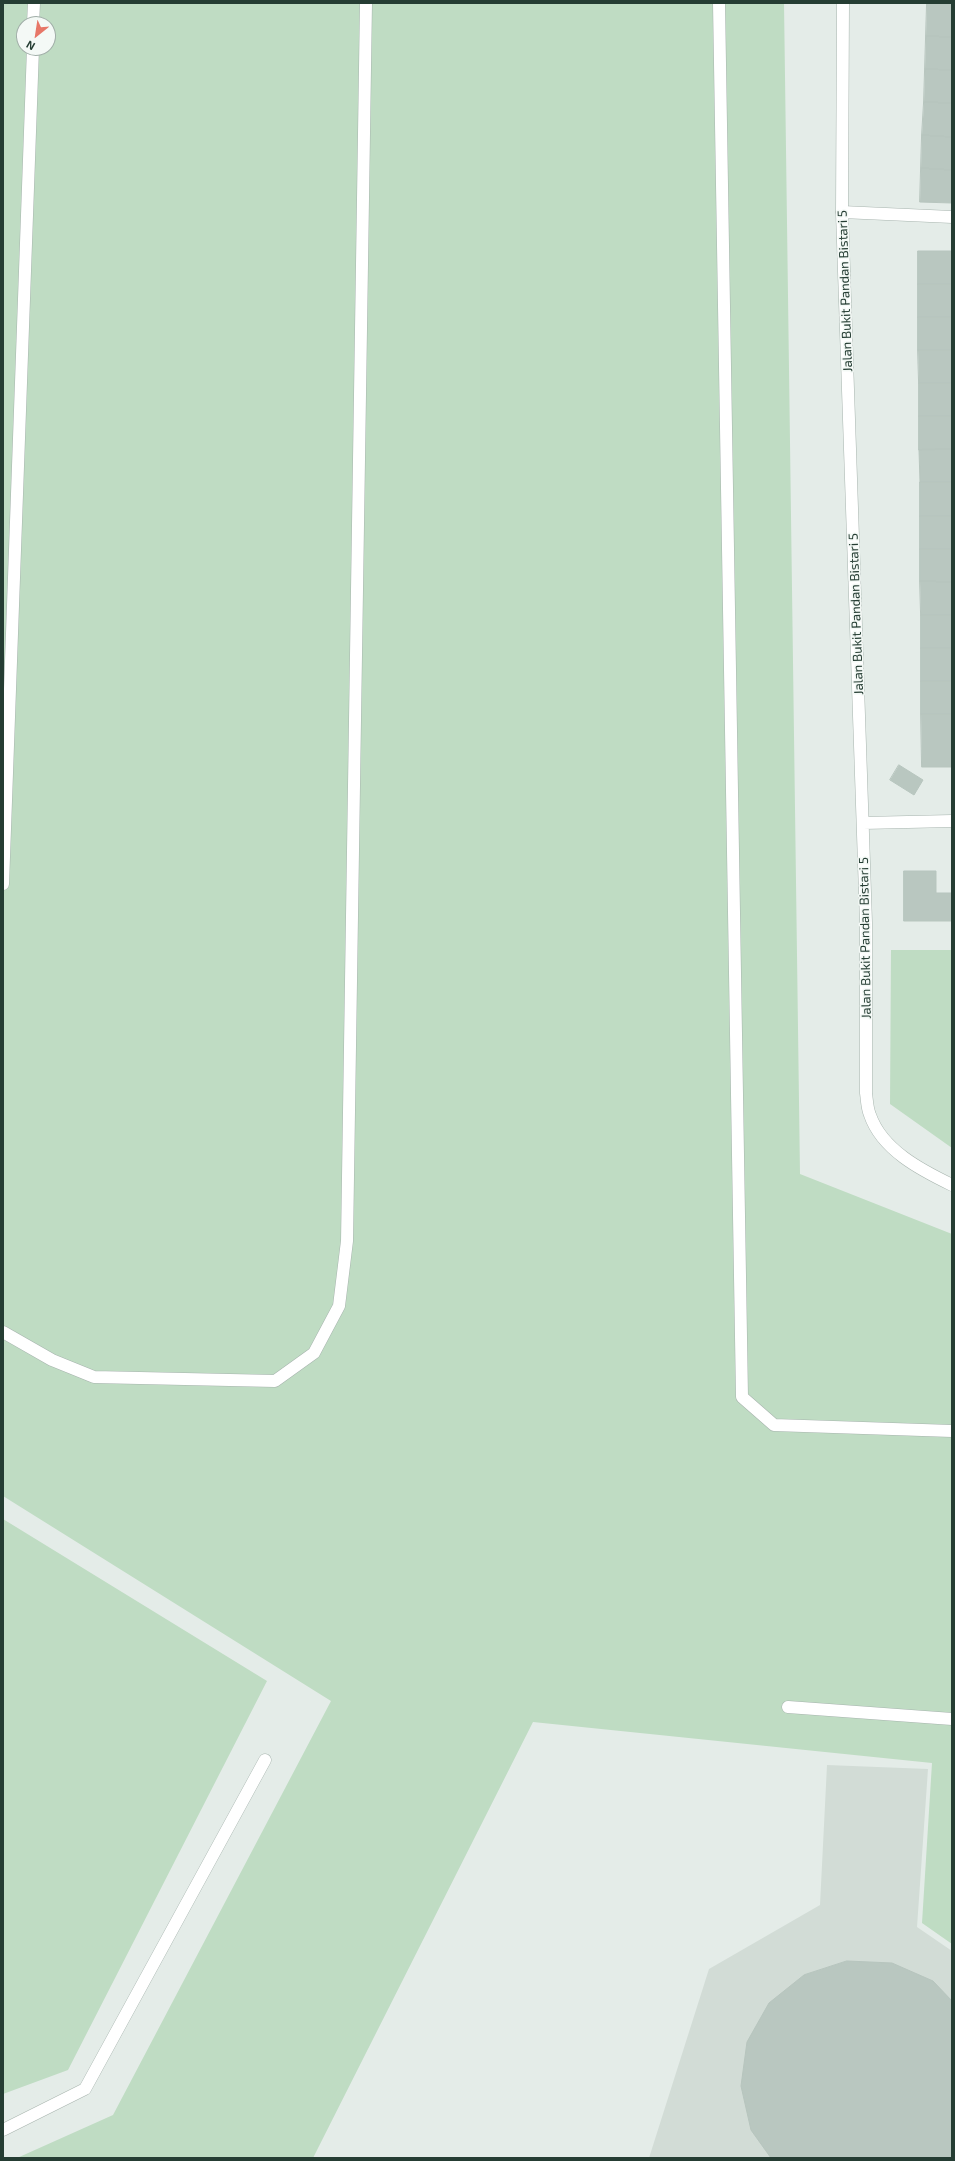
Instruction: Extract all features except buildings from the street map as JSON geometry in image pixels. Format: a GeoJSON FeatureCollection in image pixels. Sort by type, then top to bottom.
{"type":"FeatureCollection","features":[{"type":"Feature","properties":{"kind":"street"},"geometry":{"type":"LineString","coordinates":[[34,3],[34,16]]}},
{"type":"Feature","properties":{"kind":"street"},"geometry":{"type":"LineString","coordinates":[[3,1332],[52,1360],[94,1377],[275,1381],[314,1353],[339,1306],[347,1241],[366,3]]}},
{"type":"Feature","properties":{"kind":"street"},"geometry":{"type":"LineString","coordinates":[[719,3],[742,1397],[774,1425],[952,1431]]}},
{"type":"Feature","properties":{"kind":"street","name":"Jalan Bukit Pandan Bistari 5"},"geometry":{"type":"LineString","coordinates":[[843,3],[842,212],[866,923],[866,1093],[870,1114],[880,1134],[894,1149],[919,1167],[952,1185]]}},
{"type":"Feature","properties":{"kind":"street"},"geometry":{"type":"LineString","coordinates":[[3,884],[33,56]]}},
{"type":"Feature","properties":{"kind":"street"},"geometry":{"type":"LineString","coordinates":[[842,212],[952,217]]}},
{"type":"Feature","properties":{"kind":"street"},"geometry":{"type":"LineString","coordinates":[[863,823],[952,821]]}},
{"type":"Feature","properties":{"kind":"street"},"geometry":{"type":"LineString","coordinates":[[788,1707],[952,1719]]}},
{"type":"Feature","properties":{"kind":"street"},"geometry":{"type":"LineString","coordinates":[[3,2130],[85,2089],[265,1760]]}},
{"type":"Feature","properties":{"kind":"shaded area"},"geometry":{"type":"Polygon","coordinates":[[[827,1765],[928,1769],[917,1927],[952,1951],[952,2158],[649,2158],[709,1969],[820,1905],[827,1765]]]}},
{"type":"Feature","properties":{"kind":"green space"},"geometry":{"type":"Polygon","coordinates":[[[3,3],[784,3],[800,1174],[952,1234],[952,1944],[922,1923],[932,1763],[533,1722],[313,2158],[17,2158],[113,2115],[331,1701],[3,1496],[3,3]]]}},
{"type":"Feature","properties":{"kind":"green space"},"geometry":{"type":"Polygon","coordinates":[[[891,950],[952,950],[952,1148],[890,1104],[891,950]]]}},
{"type":"Feature","properties":{"kind":"green space"},"geometry":{"type":"Polygon","coordinates":[[[3,1519],[267,1681],[68,2070],[3,2094],[3,1519]]]}}]}
